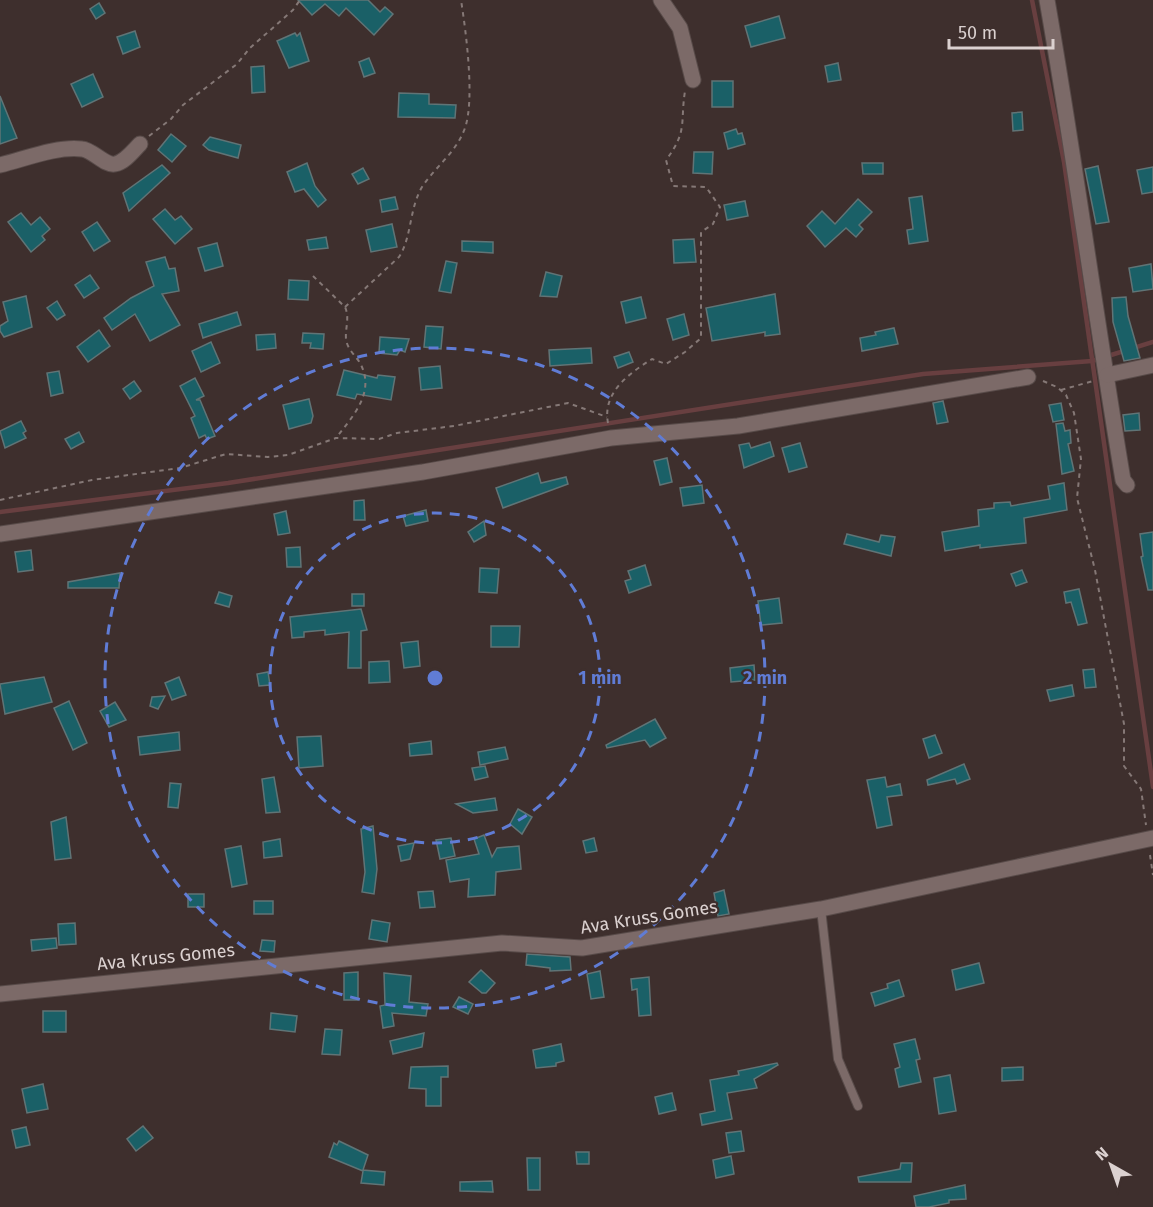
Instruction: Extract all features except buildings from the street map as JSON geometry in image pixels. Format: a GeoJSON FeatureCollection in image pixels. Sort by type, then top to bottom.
{"type":"FeatureCollection","features":[{"type":"Feature","properties":{"kind":"street"},"geometry":{"type":"LineString","coordinates":[[661,0],[680,28],[693,80]]}},
{"type":"Feature","properties":{"kind":"street"},"geometry":{"type":"LineString","coordinates":[[1047,0],[1070,132],[1123,480],[1127,485]]}},
{"type":"Feature","properties":{"kind":"street"},"geometry":{"type":"LineString","coordinates":[[0,165],[58,150],[83,148],[109,163],[116,164],[127,158],[140,144]]}},
{"type":"Feature","properties":{"kind":"street"},"geometry":{"type":"LineString","coordinates":[[1107,375],[1153,365]]}},
{"type":"Feature","properties":{"kind":"street"},"geometry":{"type":"LineString","coordinates":[[0,534],[423,472],[611,438],[738,426],[1028,377]]}},
{"type":"Feature","properties":{"kind":"street","name":"Ava Kruss Gomes"},"geometry":{"type":"LineString","coordinates":[[0,994],[502,943],[582,948],[820,909],[1150,835]]}},
{"type":"Feature","properties":{"kind":"lane"},"geometry":{"type":"LineString","coordinates":[[820,909],[838,1059],[858,1106]]}},
{"type":"Feature","properties":{"kind":"path"},"geometry":{"type":"LineString","coordinates":[[140,144],[191,99],[237,64],[249,48],[293,10],[300,0]]}},
{"type":"Feature","properties":{"kind":"path"},"geometry":{"type":"LineString","coordinates":[[345,307],[399,257],[404,249],[409,224],[422,187],[445,162],[465,129],[469,108],[468,62],[461,0]]}},
{"type":"Feature","properties":{"kind":"path"},"geometry":{"type":"LineString","coordinates":[[0,500],[92,480],[186,467],[226,454],[268,457],[288,455],[336,438],[380,439],[397,433],[454,426],[568,403],[607,417],[611,394],[632,372],[652,359],[666,364],[686,352],[701,338],[701,232],[712,225],[720,207],[706,187],[673,186],[666,160],[680,142],[684,92],[693,80]]}},
{"type":"Feature","properties":{"kind":"path"},"geometry":{"type":"LineString","coordinates":[[313,276],[345,307],[347,313],[346,340],[363,369],[366,387],[358,412],[336,438]]}},
{"type":"Feature","properties":{"kind":"path"},"geometry":{"type":"LineString","coordinates":[[1028,377],[1048,382],[1060,390],[1066,396],[1074,412],[1081,459],[1077,498],[1095,570],[1124,724],[1124,766],[1141,789],[1150,835]]}},
{"type":"Feature","properties":{"kind":"path"},"geometry":{"type":"LineString","coordinates":[[1060,390],[1089,382]]}},
{"type":"Feature","properties":{"kind":"path"},"geometry":{"type":"LineString","coordinates":[[1150,854],[1153,875]]}},
{"type":"Feature","properties":{"kind":"waterway"},"geometry":{"type":"LineString","coordinates":[[1032,0],[1064,162],[1153,787]]}},
{"type":"Feature","properties":{"kind":"waterway"},"geometry":{"type":"LineString","coordinates":[[0,512],[228,483],[923,374],[1092,361],[1153,342]]}}]}
